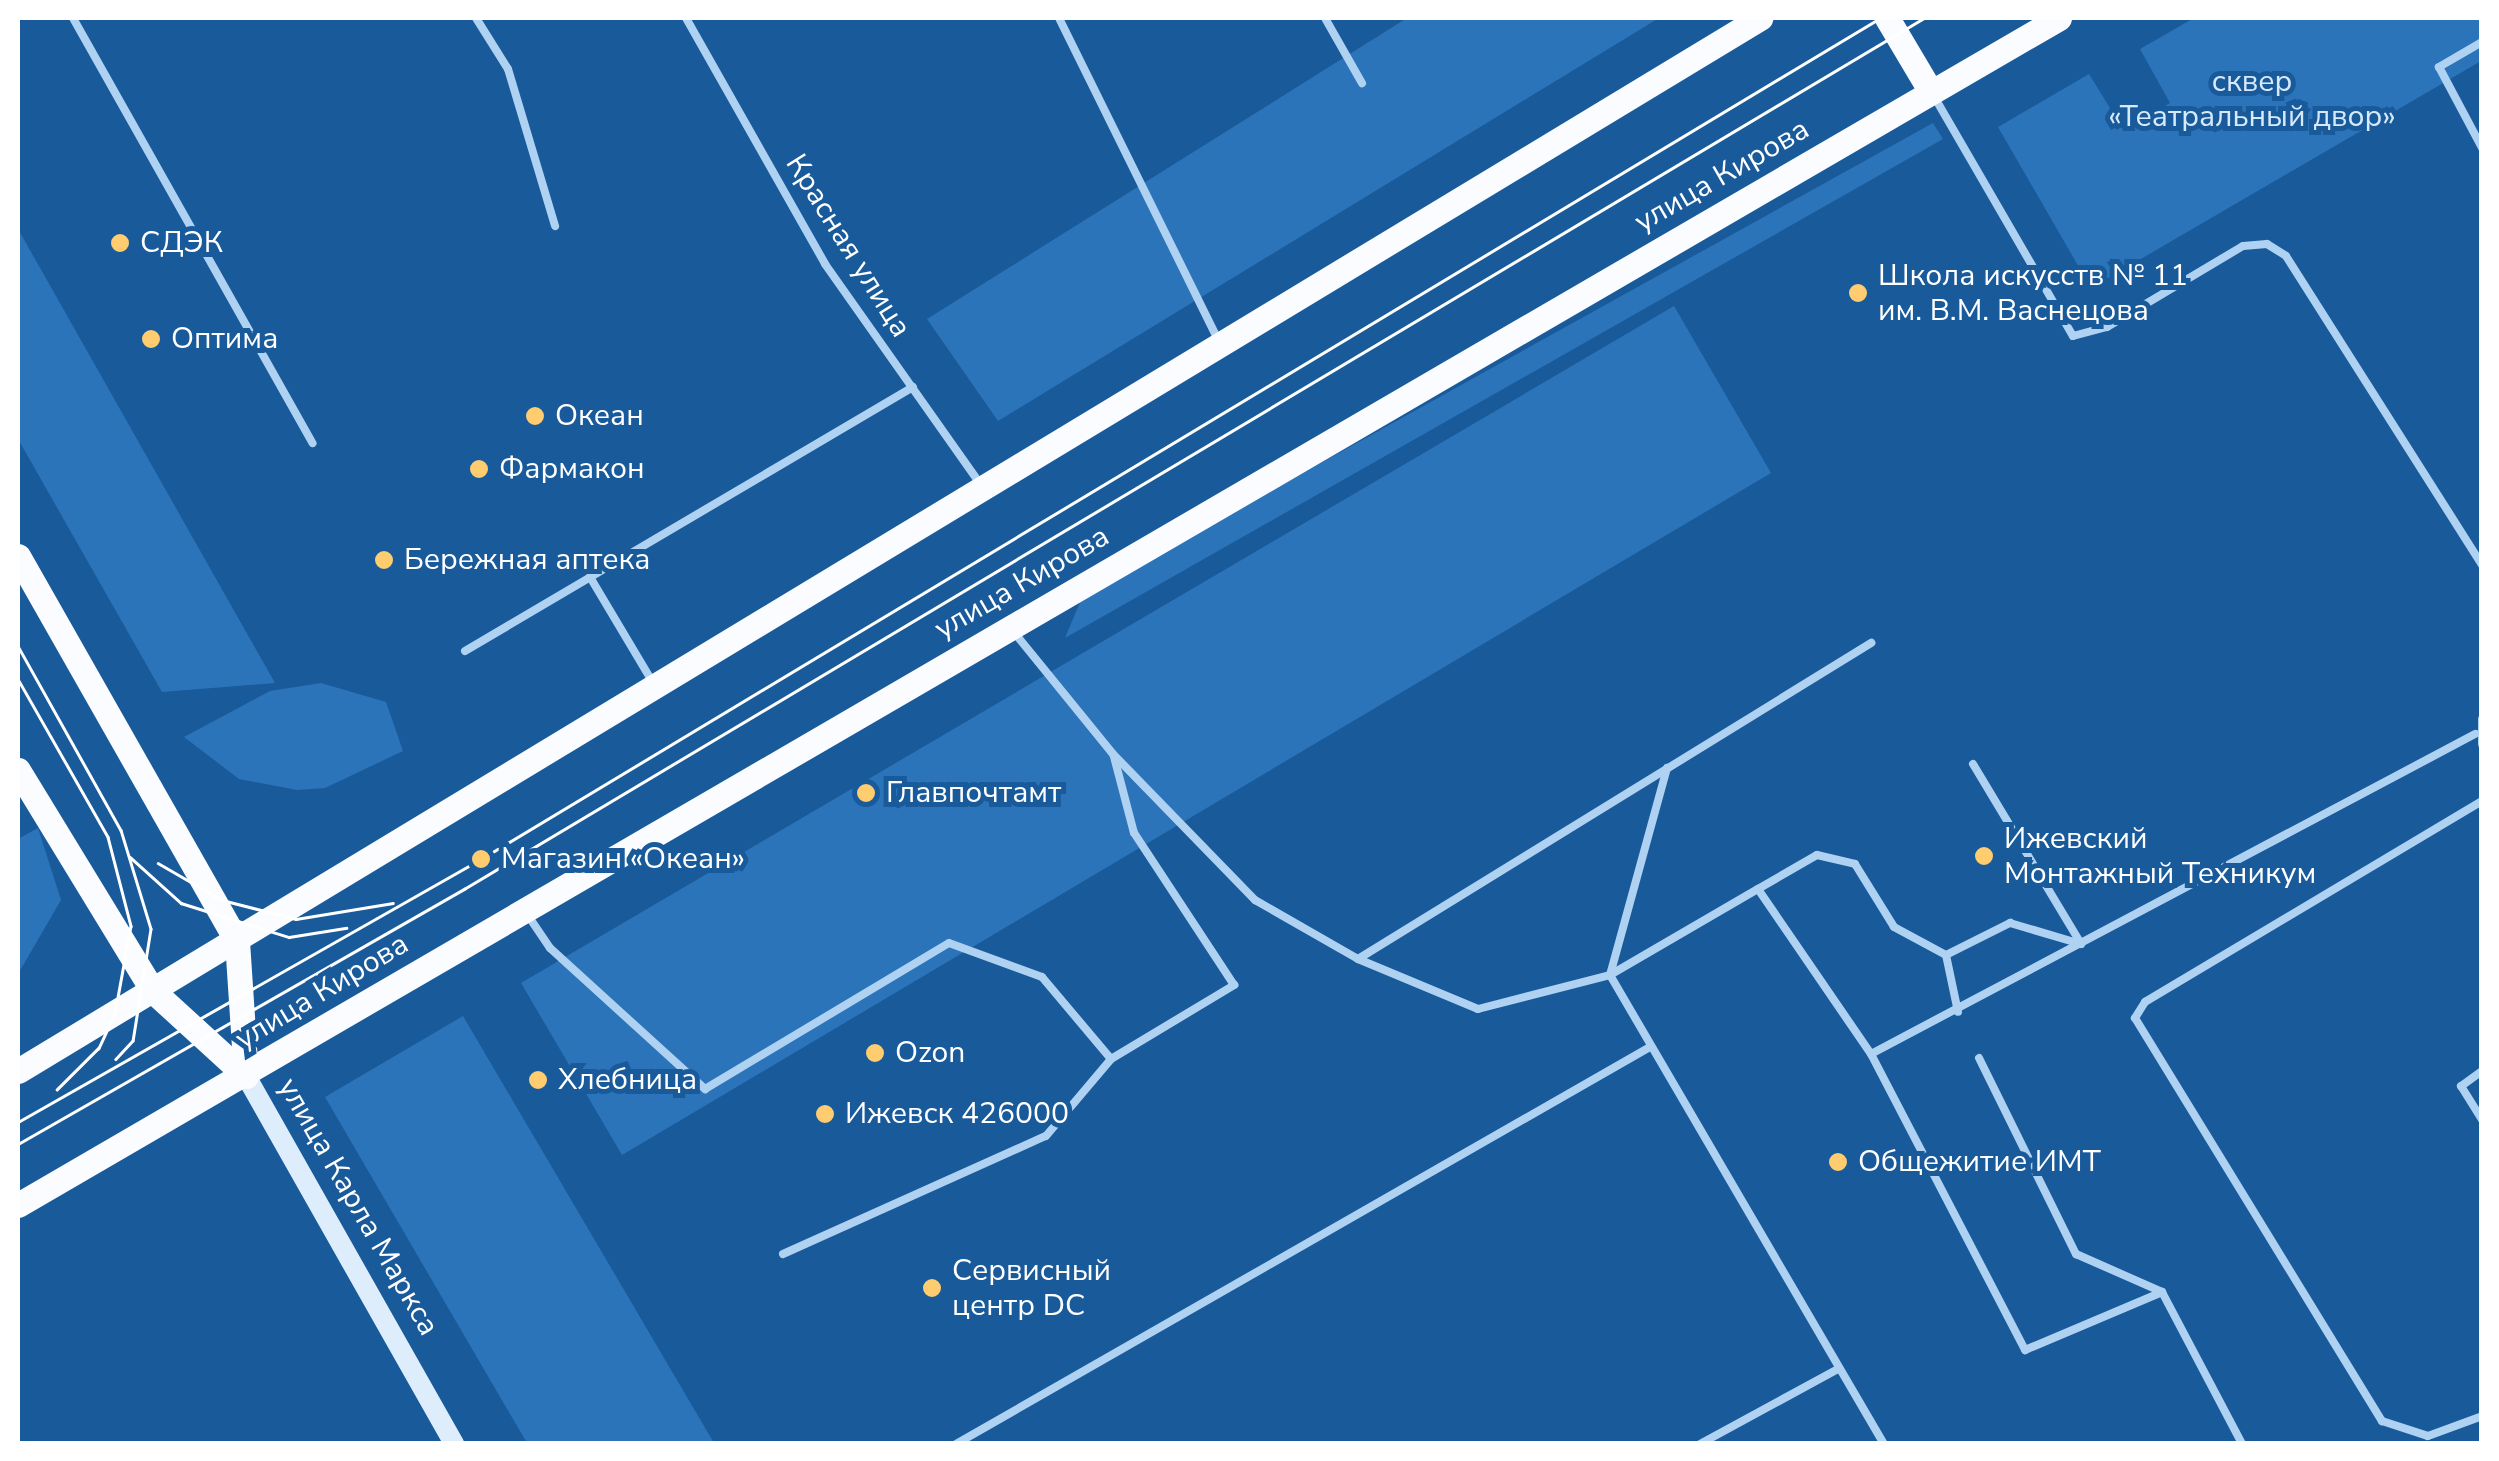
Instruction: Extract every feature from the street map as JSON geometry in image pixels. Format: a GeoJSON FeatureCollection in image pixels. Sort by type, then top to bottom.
{"type":"FeatureCollection","features":[{"type":"Feature","properties":{"kind":"main road"},"geometry":{"type":"LineString","coordinates":[[18,1071],[1760,18]]}},
{"type":"Feature","properties":{"kind":"main road"},"geometry":{"type":"LineString","coordinates":[[1888,18],[1931,92]]}},
{"type":"Feature","properties":{"kind":"main road","name":"улица Кирова"},"geometry":{"type":"LineString","coordinates":[[18,1206],[2060,18]]}},
{"type":"Feature","properties":{"kind":"main road"},"geometry":{"type":"LineString","coordinates":[[18,556],[237,941],[246,1076]]}},
{"type":"Feature","properties":{"kind":"main road","name":"улица Карла Маркса"},"geometry":{"type":"LineString","coordinates":[[18,770],[152,991],[246,1076]]}},
{"type":"Feature","properties":{"kind":"street","name":"улица Карла Маркса"},"geometry":{"type":"LineString","coordinates":[[246,1076],[454,1444]]}},
{"type":"Feature","properties":{"kind":"lane"},"geometry":{"type":"LineString","coordinates":[[72,18],[312,443]]}},
{"type":"Feature","properties":{"kind":"lane"},"geometry":{"type":"LineString","coordinates":[[476,18],[508,69],[555,226]]}},
{"type":"Feature","properties":{"kind":"lane","name":"Красная улица"},"geometry":{"type":"LineString","coordinates":[[686,18],[825,264],[984,490]]}},
{"type":"Feature","properties":{"kind":"lane"},"geometry":{"type":"LineString","coordinates":[[1059,18],[1222,346]]}},
{"type":"Feature","properties":{"kind":"lane"},"geometry":{"type":"LineString","coordinates":[[1325,18],[1362,82]]}},
{"type":"Feature","properties":{"kind":"lane"},"geometry":{"type":"LineString","coordinates":[[2482,42],[2439,67],[2482,148]]}},
{"type":"Feature","properties":{"kind":"lane"},"geometry":{"type":"LineString","coordinates":[[1931,92],[2073,336],[2107,327],[2243,246],[2267,244],[2286,256],[2482,565]]}},
{"type":"Feature","properties":{"kind":"lane"},"geometry":{"type":"LineString","coordinates":[[465,651],[913,386]]}},
{"type":"Feature","properties":{"kind":"lane"},"geometry":{"type":"LineString","coordinates":[[590,577],[656,688]]}},
{"type":"Feature","properties":{"kind":"lane"},"geometry":{"type":"LineString","coordinates":[[1011,627],[1113,754],[1255,900],[1358,960],[1478,1009],[1610,975],[1817,855],[1856,864],[1894,928],[1946,955]]}},
{"type":"Feature","properties":{"kind":"lane"},"geometry":{"type":"LineString","coordinates":[[1358,960],[1870,643]]}},
{"type":"Feature","properties":{"kind":"lane"},"geometry":{"type":"LineString","coordinates":[[1871,1054],[1958,1012],[2476,734],[2482,719]]}},
{"type":"Feature","properties":{"kind":"lane"},"geometry":{"type":"LineString","coordinates":[[2476,734],[2482,744]]}},
{"type":"Feature","properties":{"kind":"lane"},"geometry":{"type":"LineString","coordinates":[[783,1254],[1046,1136],[1111,1060],[1234,986],[1134,832],[1113,754]]}},
{"type":"Feature","properties":{"kind":"lane"},"geometry":{"type":"LineString","coordinates":[[1973,764],[2081,944]]}},
{"type":"Feature","properties":{"kind":"lane"},"geometry":{"type":"LineString","coordinates":[[1667,768],[1610,975],[1884,1444]]}},
{"type":"Feature","properties":{"kind":"lane"},"geometry":{"type":"LineString","coordinates":[[2482,801],[2145,1002],[2135,1018],[2382,1421],[2428,1436],[2482,1416]]}},
{"type":"Feature","properties":{"kind":"lane"},"geometry":{"type":"LineString","coordinates":[[1758,888],[1871,1054],[2026,1350],[2162,1292]]}},
{"type":"Feature","properties":{"kind":"lane"},"geometry":{"type":"LineString","coordinates":[[524,910],[550,948],[705,1088],[949,943],[1042,977],[1111,1060]]}},
{"type":"Feature","properties":{"kind":"lane"},"geometry":{"type":"LineString","coordinates":[[1946,955],[2010,922],[2081,944]]}},
{"type":"Feature","properties":{"kind":"lane"},"geometry":{"type":"LineString","coordinates":[[1946,955],[1958,1012]]}},
{"type":"Feature","properties":{"kind":"lane"},"geometry":{"type":"LineString","coordinates":[[956,1444],[1650,1046]]}},
{"type":"Feature","properties":{"kind":"lane"},"geometry":{"type":"LineString","coordinates":[[1979,1058],[2076,1254],[2162,1292],[2242,1444]]}},
{"type":"Feature","properties":{"kind":"lane"},"geometry":{"type":"LineString","coordinates":[[2482,1071],[2461,1086],[2482,1120]]}},
{"type":"Feature","properties":{"kind":"lane"},"geometry":{"type":"LineString","coordinates":[[1700,1444],[1838,1369]]}},
{"type":"Feature","properties":{"kind":"green space"},"geometry":{"type":"Polygon","coordinates":[[[1407,18],[1659,18],[998,421],[927,319],[1407,18]]]}},
{"type":"Feature","properties":{"kind":"green space","name":"сквер «Театральный двор»"},"geometry":{"type":"Polygon","coordinates":[[[2194,18],[2481,18],[2481,61],[2091,288],[1998,127],[2089,74],[2123,129],[2170,103],[2140,49],[2194,18]]]}},
{"type":"Feature","properties":{"kind":"green space"},"geometry":{"type":"Polygon","coordinates":[[[1933,123],[1943,139],[1065,638],[1083,595],[1933,123]]]}},
{"type":"Feature","properties":{"kind":"green space"},"geometry":{"type":"Polygon","coordinates":[[[18,229],[275,683],[162,692],[18,439],[18,229]]]}},
{"type":"Feature","properties":{"kind":"green space"},"geometry":{"type":"Polygon","coordinates":[[[1674,306],[1771,473],[622,1155],[521,983],[1674,306]]]}},
{"type":"Feature","properties":{"kind":"green space"},"geometry":{"type":"Polygon","coordinates":[[[321,683],[386,702],[403,751],[325,788],[297,790],[239,779],[184,737],[270,691],[321,683]]]}},
{"type":"Feature","properties":{"kind":"green space"},"geometry":{"type":"Polygon","coordinates":[[[38,828],[61,900],[18,974],[18,839],[38,828]]]}},
{"type":"Feature","properties":{"kind":"green space"},"geometry":{"type":"Polygon","coordinates":[[[463,1016],[714,1443],[527,1443],[325,1097],[463,1016]]]}},
{"type":"Feature","properties":{"kind":"tram line"},"geometry":{"type":"LineString","coordinates":[[18,1122],[481,859],[1880,18]]}},
{"type":"Feature","properties":{"kind":"tram line"},"geometry":{"type":"LineString","coordinates":[[18,1144],[464,889],[1924,18]]}},
{"type":"Feature","properties":{"kind":"tram line"},"geometry":{"type":"LineString","coordinates":[[18,646],[121,830],[151,929],[133,1041],[116,1059]]}},
{"type":"Feature","properties":{"kind":"tram line"},"geometry":{"type":"LineString","coordinates":[[18,679],[108,837],[131,926],[115,1014],[99,1048],[57,1090]]}},
{"type":"Feature","properties":{"kind":"tram line"},"geometry":{"type":"LineString","coordinates":[[130,857],[181,903],[289,937],[346,928]]}},
{"type":"Feature","properties":{"kind":"tram line"},"geometry":{"type":"LineString","coordinates":[[158,863],[222,900],[296,919],[393,903]]}},
{"type":"Feature","properties":{"kind":"place","name":"СДЭК"},"geometry":{"type":"Point","coordinates":[120,243]}},
{"type":"Feature","properties":{"kind":"place","name":"Школа искусств № 11 им. В.М. Васнецова"},"geometry":{"type":"Point","coordinates":[1858,293]}},
{"type":"Feature","properties":{"kind":"place","name":"Оптима"},"geometry":{"type":"Point","coordinates":[151,339]}},
{"type":"Feature","properties":{"kind":"place","name":"Океан"},"geometry":{"type":"Point","coordinates":[535,416]}},
{"type":"Feature","properties":{"kind":"place","name":"Фармакон"},"geometry":{"type":"Point","coordinates":[479,469]}},
{"type":"Feature","properties":{"kind":"place","name":"Бережная аптека"},"geometry":{"type":"Point","coordinates":[384,560]}},
{"type":"Feature","properties":{"kind":"place","name":"Главпочтамт"},"geometry":{"type":"Point","coordinates":[866,793]}},
{"type":"Feature","properties":{"kind":"place","name":"Ижевский Монтажный Техникум"},"geometry":{"type":"Point","coordinates":[1984,856]}},
{"type":"Feature","properties":{"kind":"place","name":"Магазин «Океан»"},"geometry":{"type":"Point","coordinates":[481,859]}},
{"type":"Feature","properties":{"kind":"place","name":"Ozon"},"geometry":{"type":"Point","coordinates":[875,1053]}},
{"type":"Feature","properties":{"kind":"place","name":"Хлебница"},"geometry":{"type":"Point","coordinates":[538,1080]}},
{"type":"Feature","properties":{"kind":"place","name":"Ижевск 426000"},"geometry":{"type":"Point","coordinates":[825,1114]}},
{"type":"Feature","properties":{"kind":"place","name":"Общежитие ИМТ"},"geometry":{"type":"Point","coordinates":[1838,1162]}},
{"type":"Feature","properties":{"kind":"place","name":"Сервисный центр DC"},"geometry":{"type":"Point","coordinates":[932,1288]}}]}
